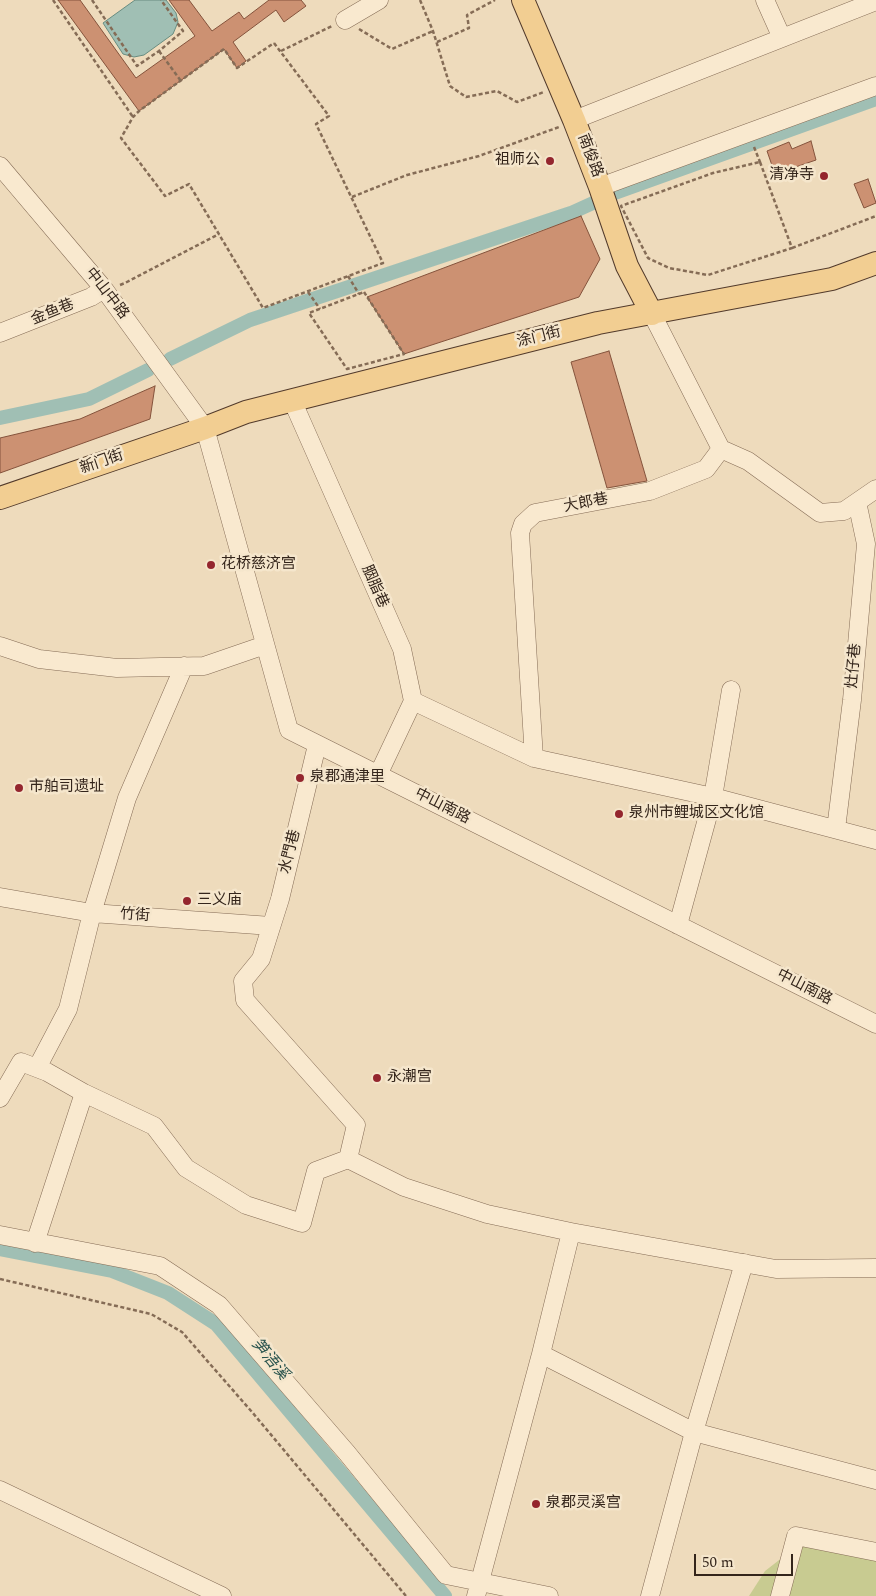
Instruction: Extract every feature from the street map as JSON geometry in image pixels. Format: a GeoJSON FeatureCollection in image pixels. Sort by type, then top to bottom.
{"type":"FeatureCollection","features":[{"type":"Feature","properties":{"kind":"main road","name":"南俊路"},"geometry":{"type":"LineString","coordinates":[[523,0],[574,120],[600,187],[627,266],[652,314]]}},
{"type":"Feature","properties":{"kind":"main road","name":"涂门街"},"geometry":{"type":"LineString","coordinates":[[204,428],[246,412],[588,326],[832,280],[876,263]]}},
{"type":"Feature","properties":{"kind":"main road","name":"新门街"},"geometry":{"type":"LineString","coordinates":[[0,498],[204,428]]}},
{"type":"Feature","properties":{"kind":"street"},"geometry":{"type":"LineString","coordinates":[[345,20],[379,0]]}},
{"type":"Feature","properties":{"kind":"street"},"geometry":{"type":"LineString","coordinates":[[765,0],[782,38]]}},
{"type":"Feature","properties":{"kind":"street"},"geometry":{"type":"LineString","coordinates":[[574,120],[876,1]]}},
{"type":"Feature","properties":{"kind":"street"},"geometry":{"type":"LineString","coordinates":[[600,187],[876,86]]}},
{"type":"Feature","properties":{"kind":"street","name":"中山中路"},"geometry":{"type":"LineString","coordinates":[[0,166],[104,288],[204,428]]}},
{"type":"Feature","properties":{"kind":"street","name":"金鱼巷"},"geometry":{"type":"LineString","coordinates":[[0,334],[91,297],[104,288]]}},
{"type":"Feature","properties":{"kind":"street"},"geometry":{"type":"LineString","coordinates":[[652,314],[721,450],[748,461],[820,513],[844,511],[876,490]]}},
{"type":"Feature","properties":{"kind":"street","name":"胭脂巷"},"geometry":{"type":"LineString","coordinates":[[292,400],[402,649],[413,701]]}},
{"type":"Feature","properties":{"kind":"street","name":"中山南路"},"geometry":{"type":"LineString","coordinates":[[204,428],[289,730],[876,1024]]}},
{"type":"Feature","properties":{"kind":"street","name":"大郎巷"},"geometry":{"type":"LineString","coordinates":[[534,758],[520,533],[523,524],[535,514],[650,492],[706,469],[721,450]]}},
{"type":"Feature","properties":{"kind":"street","name":"灶仔巷"},"geometry":{"type":"LineString","coordinates":[[836,830],[852,700],[866,544],[857,502]]}},
{"type":"Feature","properties":{"kind":"street"},"geometry":{"type":"LineString","coordinates":[[0,646],[39,659],[117,668],[204,666],[265,645]]}},
{"type":"Feature","properties":{"kind":"street"},"geometry":{"type":"LineString","coordinates":[[36,1068],[68,1010],[92,913],[127,798],[184,666]]}},
{"type":"Feature","properties":{"kind":"street"},"geometry":{"type":"LineString","coordinates":[[678,925],[713,797],[731,690]]}},
{"type":"Feature","properties":{"kind":"street"},"geometry":{"type":"LineString","coordinates":[[378,775],[413,701],[534,758],[713,797],[876,840]]}},
{"type":"Feature","properties":{"kind":"street","name":"水門巷"},"geometry":{"type":"LineString","coordinates":[[317,745],[280,899],[261,959],[243,981],[245,1000],[356,1125],[348,1159]]}},
{"type":"Feature","properties":{"kind":"street","name":"竹街"},"geometry":{"type":"LineString","coordinates":[[0,897],[92,913],[271,926]]}},
{"type":"Feature","properties":{"kind":"street"},"geometry":{"type":"LineString","coordinates":[[0,1098],[21,1062],[46,1072],[84,1093],[154,1126],[186,1168],[246,1204],[302,1223],[316,1171],[348,1159],[404,1187],[487,1214],[571,1232],[776,1268],[876,1268]]}},
{"type":"Feature","properties":{"kind":"street"},"geometry":{"type":"LineString","coordinates":[[35,1243],[84,1093]]}},
{"type":"Feature","properties":{"kind":"street"},"geometry":{"type":"LineString","coordinates":[[477,1590],[541,1354],[571,1232]]}},
{"type":"Feature","properties":{"kind":"street"},"geometry":{"type":"LineString","coordinates":[[0,1235],[160,1266],[219,1305],[346,1453],[446,1575],[477,1590],[549,1596]]}},
{"type":"Feature","properties":{"kind":"street"},"geometry":{"type":"LineString","coordinates":[[650,1596],[694,1432],[744,1263]]}},
{"type":"Feature","properties":{"kind":"street"},"geometry":{"type":"LineString","coordinates":[[541,1354],[694,1432],[876,1480]]}},
{"type":"Feature","properties":{"kind":"street"},"geometry":{"type":"LineString","coordinates":[[0,1490],[222,1596]]}},
{"type":"Feature","properties":{"kind":"street"},"geometry":{"type":"LineString","coordinates":[[780,1596],[796,1536],[876,1552]]}},
{"type":"Feature","properties":{"kind":"path"},"geometry":{"type":"LineString","coordinates":[[53,0],[133,117]]}},
{"type":"Feature","properties":{"kind":"path"},"geometry":{"type":"LineString","coordinates":[[92,0],[137,66],[183,31],[161,0]]}},
{"type":"Feature","properties":{"kind":"path"},"geometry":{"type":"LineString","coordinates":[[420,0],[437,42],[450,86],[466,97],[497,91],[517,102],[560,86]]}},
{"type":"Feature","properties":{"kind":"path"},"geometry":{"type":"LineString","coordinates":[[437,42],[469,28],[467,15],[495,0]]}},
{"type":"Feature","properties":{"kind":"path"},"geometry":{"type":"LineString","coordinates":[[281,51],[345,20],[392,49],[433,31]]}},
{"type":"Feature","properties":{"kind":"path"},"geometry":{"type":"LineString","coordinates":[[274,43],[329,116],[316,124],[383,262],[263,308],[189,184],[165,196],[121,138],[133,117],[224,49],[237,68],[274,43]]}},
{"type":"Feature","properties":{"kind":"path"},"geometry":{"type":"LineString","coordinates":[[159,51],[181,81]]}},
{"type":"Feature","properties":{"kind":"path"},"geometry":{"type":"LineString","coordinates":[[352,197],[407,175],[487,153],[546,133],[574,120]]}},
{"type":"Feature","properties":{"kind":"path"},"geometry":{"type":"LineString","coordinates":[[792,248],[760,162],[713,173],[621,206],[648,258],[668,268],[708,275],[792,248],[876,216]]}},
{"type":"Feature","properties":{"kind":"path"},"geometry":{"type":"LineString","coordinates":[[104,288],[125,284],[219,234]]}},
{"type":"Feature","properties":{"kind":"path"},"geometry":{"type":"LineString","coordinates":[[348,276],[359,294]]}},
{"type":"Feature","properties":{"kind":"path"},"geometry":{"type":"LineString","coordinates":[[308,291],[320,309]]}},
{"type":"Feature","properties":{"kind":"path"},"geometry":{"type":"LineString","coordinates":[[364,292],[404,354],[347,368],[309,313],[320,309],[364,292]]}},
{"type":"Feature","properties":{"kind":"path"},"geometry":{"type":"LineString","coordinates":[[0,1278],[151,1314],[182,1332],[252,1412],[406,1596]]}},
{"type":"Feature","properties":{"kind":"green space"},"geometry":{"type":"Polygon","coordinates":[[[805,1540],[876,1552],[876,1596],[749,1596],[765,1571],[805,1540]]]}},
{"type":"Feature","properties":{"kind":"water"},"geometry":{"type":"Polygon","coordinates":[[[135,0],[166,0],[176,13],[178,22],[173,34],[144,55],[134,57],[123,54],[103,23],[135,0]]]}},
{"type":"Feature","properties":{"kind":"building"},"geometry":{"type":"Polygon","coordinates":[[[58,0],[80,0],[136,78],[195,36],[169,0],[189,0],[212,31],[239,12],[244,19],[269,0],[301,0],[306,6],[284,22],[276,10],[233,42],[246,61],[237,68],[224,49],[139,111],[58,0]]]}},
{"type":"Feature","properties":{"kind":"building"},"geometry":{"type":"Polygon","coordinates":[[[811,141],[816,160],[775,174],[767,151],[789,142],[792,149],[811,141]]]}},
{"type":"Feature","properties":{"kind":"building"},"geometry":{"type":"Polygon","coordinates":[[[868,179],[876,203],[864,208],[854,184],[868,179]]]}},
{"type":"Feature","properties":{"kind":"building"},"geometry":{"type":"Polygon","coordinates":[[[581,216],[600,259],[579,297],[404,354],[367,297],[581,216]]]}},
{"type":"Feature","properties":{"kind":"building"},"geometry":{"type":"Polygon","coordinates":[[[609,351],[647,481],[607,488],[571,362],[609,351]]]}},
{"type":"Feature","properties":{"kind":"building"},"geometry":{"type":"Polygon","coordinates":[[[155,386],[150,419],[0,473],[0,438],[80,419],[155,386]]]}},
{"type":"Feature","properties":{"kind":"waterway"},"geometry":{"type":"LineString","coordinates":[[615,193],[876,99]]}},
{"type":"Feature","properties":{"kind":"waterway"},"geometry":{"type":"LineString","coordinates":[[170,359],[250,320],[571,213],[593,203]]}},
{"type":"Feature","properties":{"kind":"waterway"},"geometry":{"type":"LineString","coordinates":[[0,418],[89,399],[148,370]]}},
{"type":"Feature","properties":{"kind":"waterway","name":"笋浯溪"},"geometry":{"type":"LineString","coordinates":[[0,1249],[112,1271],[168,1293],[216,1324],[445,1596]]}},
{"type":"Feature","properties":{"kind":"place","name":"祖师公"},"geometry":{"type":"Point","coordinates":[550,161]}},
{"type":"Feature","properties":{"kind":"place","name":"清净寺"},"geometry":{"type":"Point","coordinates":[824,176]}},
{"type":"Feature","properties":{"kind":"place","name":"花桥慈济宫"},"geometry":{"type":"Point","coordinates":[211,565]}},
{"type":"Feature","properties":{"kind":"place","name":"泉郡通津里"},"geometry":{"type":"Point","coordinates":[300,778]}},
{"type":"Feature","properties":{"kind":"place","name":"市舶司遗址"},"geometry":{"type":"Point","coordinates":[19,788]}},
{"type":"Feature","properties":{"kind":"place","name":"泉州市鲤城区文化馆"},"geometry":{"type":"Point","coordinates":[619,814]}},
{"type":"Feature","properties":{"kind":"place","name":"三义庙"},"geometry":{"type":"Point","coordinates":[187,901]}},
{"type":"Feature","properties":{"kind":"place","name":"永潮宫"},"geometry":{"type":"Point","coordinates":[377,1078]}},
{"type":"Feature","properties":{"kind":"place","name":"泉郡灵溪宫"},"geometry":{"type":"Point","coordinates":[536,1504]}}]}
